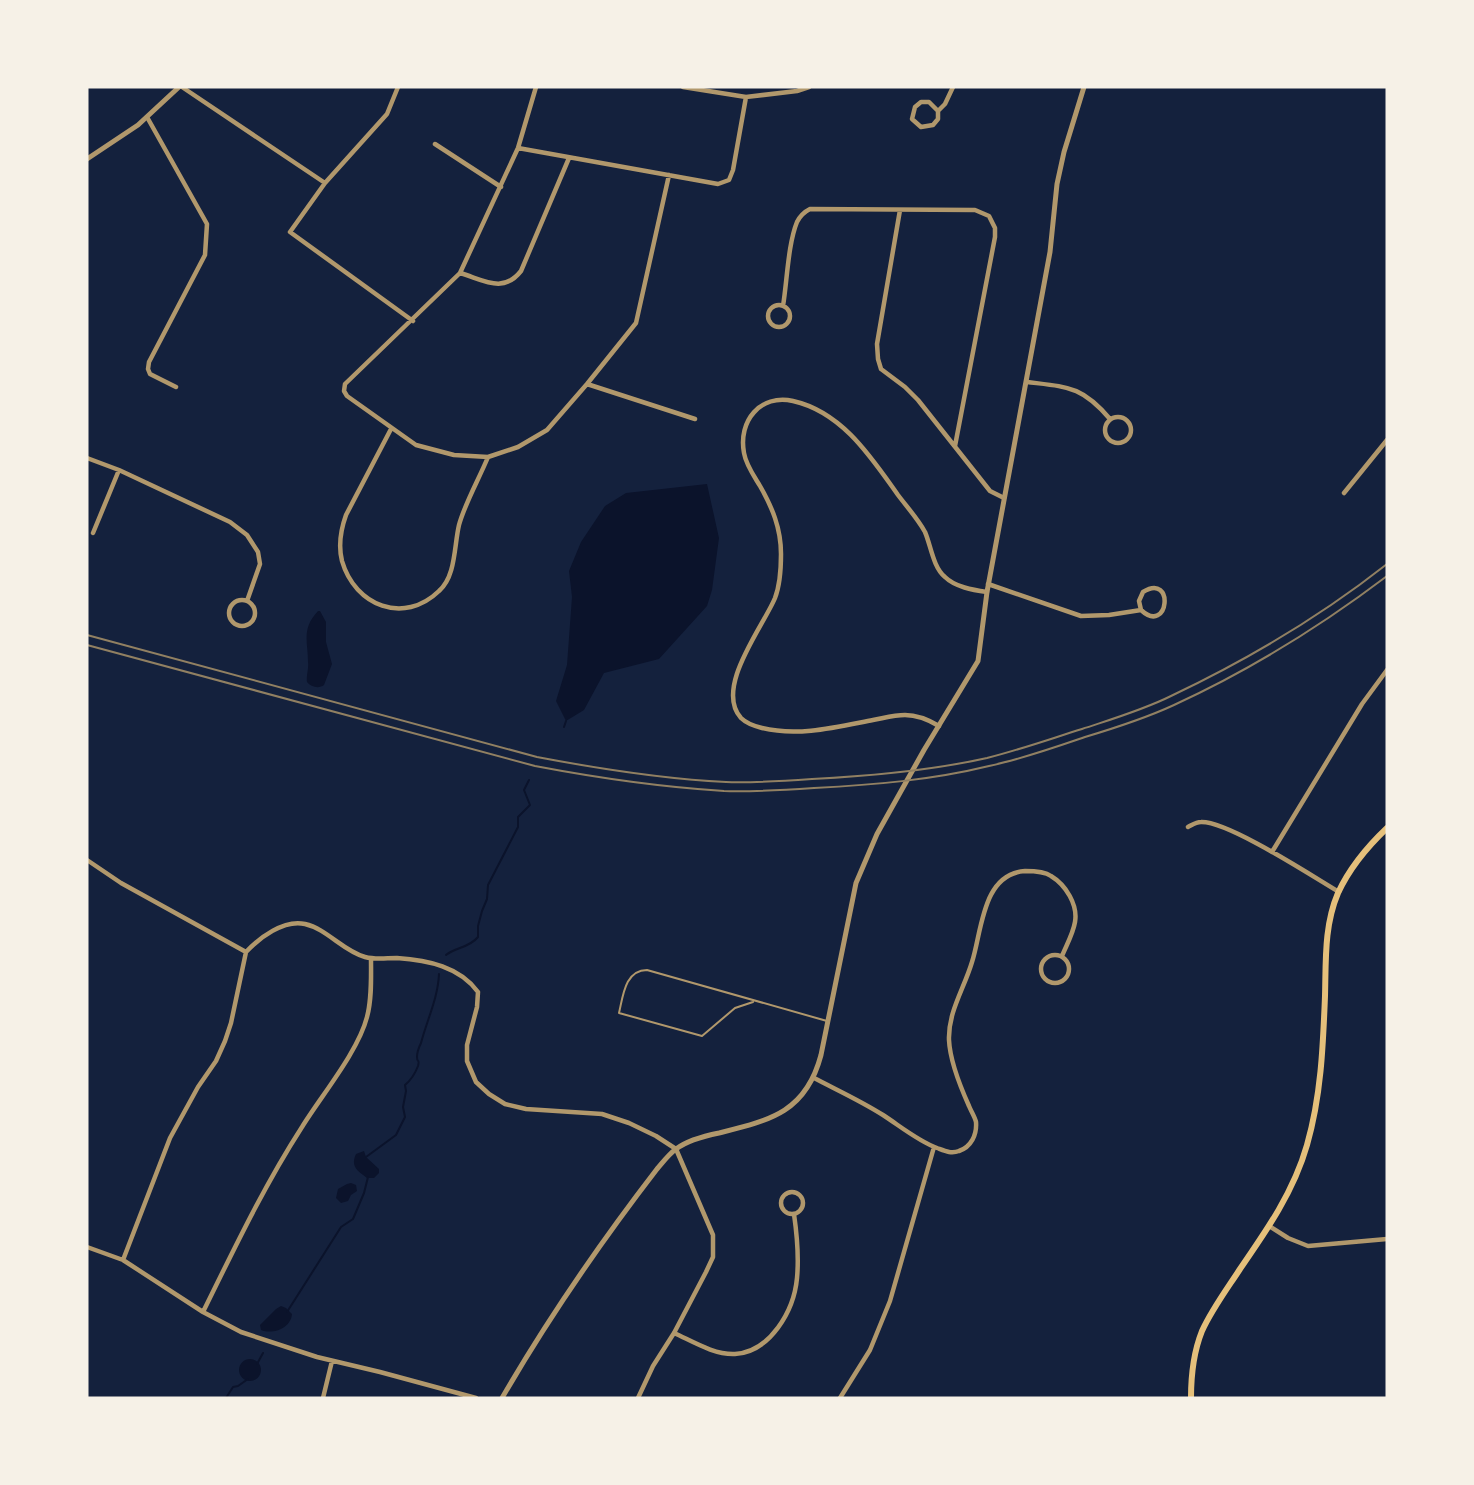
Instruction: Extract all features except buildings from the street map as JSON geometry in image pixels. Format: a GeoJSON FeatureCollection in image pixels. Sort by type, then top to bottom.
{"type":"FeatureCollection","features":[{"type":"Feature","properties":{"kind":"main road"},"geometry":{"type":"LineString","coordinates":[[1191,1398],[1194,1361],[1202,1332],[1217,1303],[1289,1192],[1302,1161],[1316,1110],[1322,1069],[1326,947],[1330,919],[1339,892],[1355,863],[1387,828]]}},
{"type":"Feature","properties":{"kind":"street"},"geometry":{"type":"LineString","coordinates":[[87,159],[147,117],[180,87],[326,183]]}},
{"type":"Feature","properties":{"kind":"street"},"geometry":{"type":"LineString","coordinates":[[398,87],[387,114],[326,183],[290,232],[413,321]]}},
{"type":"Feature","properties":{"kind":"street"},"geometry":{"type":"LineString","coordinates":[[536,87],[518,148],[460,273],[413,321],[345,384],[344,391],[347,396],[391,429],[416,445],[434,451],[462,456],[488,457],[518,447],[547,430],[636,323],[669,175]]}},
{"type":"Feature","properties":{"kind":"street"},"geometry":{"type":"LineString","coordinates":[[683,87],[746,97],[797,91],[809,87]]}},
{"type":"Feature","properties":{"kind":"street"},"geometry":{"type":"LineString","coordinates":[[938,111],[933,104],[921,102],[915,107],[912,119],[921,127],[929,127],[938,119],[938,111],[945,104],[953,87]]}},
{"type":"Feature","properties":{"kind":"street"},"geometry":{"type":"LineString","coordinates":[[502,1398],[582,1270],[657,1169],[676,1149],[705,1136],[774,1116],[799,1098],[814,1078],[821,1055],[856,883],[877,834],[978,661],[988,584],[1050,252],[1060,171],[1084,87]]}},
{"type":"Feature","properties":{"kind":"street"},"geometry":{"type":"LineString","coordinates":[[518,148],[718,184],[729,180],[733,170],[746,97]]}},
{"type":"Feature","properties":{"kind":"street"},"geometry":{"type":"LineString","coordinates":[[147,117],[207,224],[205,255],[149,362],[150,374],[176,387]]}},
{"type":"Feature","properties":{"kind":"street"},"geometry":{"type":"LineString","coordinates":[[435,144],[501,187]]}},
{"type":"Feature","properties":{"kind":"street"},"geometry":{"type":"LineString","coordinates":[[460,273],[497,285],[514,280],[521,271],[569,158]]}},
{"type":"Feature","properties":{"kind":"street"},"geometry":{"type":"LineString","coordinates":[[783,306],[773,307],[769,313],[769,320],[773,325],[783,326],[788,321],[789,314],[783,306],[794,232],[798,220],[810,209],[975,210],[989,216],[995,228],[955,446]]}},
{"type":"Feature","properties":{"kind":"street"},"geometry":{"type":"LineString","coordinates":[[900,210],[877,344],[881,369],[918,400],[990,490],[1004,498]]}},
{"type":"Feature","properties":{"kind":"street"},"geometry":{"type":"LineString","coordinates":[[1027,382],[1065,387],[1084,393],[1096,402],[1110,419]]}},
{"type":"Feature","properties":{"kind":"street"},"geometry":{"type":"LineString","coordinates":[[587,384],[695,419]]}},
{"type":"Feature","properties":{"kind":"street"},"geometry":{"type":"LineString","coordinates":[[939,726],[923,718],[903,715],[829,729],[792,732],[754,726],[740,717],[734,698],[739,667],[774,600],[779,582],[781,554],[780,532],[775,517],[744,454],[745,434],[749,419],[754,412],[767,402],[783,400],[811,407],[839,424],[868,454],[924,530],[940,572],[946,579],[955,584],[987,592]]}},
{"type":"Feature","properties":{"kind":"street"},"geometry":{"type":"LineString","coordinates":[[1119,416],[1130,424],[1131,433],[1126,441],[1117,443],[1108,439],[1104,431],[1106,422],[1110,419],[1119,416]]}},
{"type":"Feature","properties":{"kind":"street"},"geometry":{"type":"LineString","coordinates":[[391,429],[346,515],[340,541],[342,561],[357,587],[377,604],[390,609],[411,608],[441,590],[450,571],[459,525],[488,457]]}},
{"type":"Feature","properties":{"kind":"street"},"geometry":{"type":"LineString","coordinates":[[1344,493],[1387,440]]}},
{"type":"Feature","properties":{"kind":"street"},"geometry":{"type":"LineString","coordinates":[[87,458],[119,470],[230,522],[247,535],[258,552],[260,564],[247,601]]}},
{"type":"Feature","properties":{"kind":"street"},"geometry":{"type":"LineString","coordinates":[[93,533],[119,470]]}},
{"type":"Feature","properties":{"kind":"street"},"geometry":{"type":"LineString","coordinates":[[988,584],[1081,616],[1141,610],[1149,615],[1158,614],[1165,608],[1164,595],[1156,589],[1147,590],[1140,596],[1141,610]]}},
{"type":"Feature","properties":{"kind":"street"},"geometry":{"type":"LineString","coordinates":[[237,601],[247,601],[254,607],[254,617],[248,624],[237,625],[230,618],[230,608],[237,601]]}},
{"type":"Feature","properties":{"kind":"street"},"geometry":{"type":"LineString","coordinates":[[1272,852],[1362,704],[1387,670]]}},
{"type":"Feature","properties":{"kind":"street"},"geometry":{"type":"LineString","coordinates":[[1188,827],[1203,822],[1226,828],[1339,892]]}},
{"type":"Feature","properties":{"kind":"street"},"geometry":{"type":"LineString","coordinates":[[87,860],[122,883],[246,952]]}},
{"type":"Feature","properties":{"kind":"street"},"geometry":{"type":"LineString","coordinates":[[814,1078],[880,1113],[934,1147],[950,1153],[961,1151],[970,1144],[975,1134],[976,1120],[954,1068],[949,1043],[949,1022],[973,960],[986,906],[994,889],[1005,876],[1033,871],[1050,875],[1063,886],[1075,911],[1075,923],[1062,956]]}},
{"type":"Feature","properties":{"kind":"street"},"geometry":{"type":"LineString","coordinates":[[123,1260],[170,1138],[198,1087],[216,1061],[225,1041],[246,952],[255,942],[274,931],[290,924],[305,923],[363,957],[418,960],[450,969],[469,980],[478,992],[477,1007],[467,1045],[467,1061],[476,1082],[505,1104],[526,1109],[602,1114],[629,1123],[676,1149],[713,1235],[713,1257],[638,1398]]}},
{"type":"Feature","properties":{"kind":"street"},"geometry":{"type":"LineString","coordinates":[[1049,956],[1062,956],[1070,968],[1068,976],[1060,982],[1048,981],[1041,971],[1042,962],[1049,956]]}},
{"type":"Feature","properties":{"kind":"street"},"geometry":{"type":"LineString","coordinates":[[203,1312],[267,1185],[353,1048],[367,1018],[371,958]]}},
{"type":"Feature","properties":{"kind":"street"},"geometry":{"type":"LineString","coordinates":[[840,1398],[870,1350],[890,1301],[934,1147]]}},
{"type":"Feature","properties":{"kind":"street"},"geometry":{"type":"LineString","coordinates":[[795,1191],[803,1199],[803,1207],[794,1214],[787,1213],[782,1207],[782,1197],[788,1192],[795,1191]]}},
{"type":"Feature","properties":{"kind":"street"},"geometry":{"type":"LineString","coordinates":[[674,1333],[717,1352],[733,1354],[750,1352],[764,1344],[778,1328],[790,1306],[797,1281],[798,1252],[794,1214]]}},
{"type":"Feature","properties":{"kind":"street"},"geometry":{"type":"LineString","coordinates":[[1269,1226],[1288,1238],[1308,1246],[1387,1239]]}},
{"type":"Feature","properties":{"kind":"street"},"geometry":{"type":"LineString","coordinates":[[87,1247],[123,1260],[203,1312],[241,1332],[282,1347],[476,1398]]}},
{"type":"Feature","properties":{"kind":"street"},"geometry":{"type":"LineString","coordinates":[[323,1398],[332,1361]]}},
{"type":"Feature","properties":{"kind":"lane"},"geometry":{"type":"LineString","coordinates":[[753,1002],[735,1008],[702,1036],[619,1013],[628,982],[635,972],[647,970],[753,1002],[827,1021]]}},
{"type":"Feature","properties":{"kind":"water"},"geometry":{"type":"Polygon","coordinates":[[[707,484],[719,538],[712,590],[707,606],[659,659],[604,673],[584,710],[566,721],[556,701],[567,665],[572,597],[569,571],[581,542],[605,506],[626,493],[707,484]]]}},
{"type":"Feature","properties":{"kind":"water"},"geometry":{"type":"Polygon","coordinates":[[[318,611],[326,622],[326,642],[332,664],[324,685],[317,687],[307,682],[307,630],[318,611]]]}},
{"type":"Feature","properties":{"kind":"water"},"geometry":{"type":"Polygon","coordinates":[[[364,1151],[366,1157],[379,1169],[379,1173],[374,1178],[367,1178],[354,1165],[356,1154],[364,1151]]]}},
{"type":"Feature","properties":{"kind":"water"},"geometry":{"type":"Polygon","coordinates":[[[351,1183],[356,1185],[357,1191],[348,1201],[341,1203],[336,1198],[338,1189],[351,1183]]]}},
{"type":"Feature","properties":{"kind":"water"},"geometry":{"type":"Polygon","coordinates":[[[281,1306],[292,1314],[285,1327],[271,1332],[261,1330],[260,1325],[281,1306]]]}},
{"type":"Feature","properties":{"kind":"water"},"geometry":{"type":"Polygon","coordinates":[[[250,1359],[258,1362],[261,1370],[258,1378],[250,1381],[242,1378],[239,1370],[242,1362],[250,1359]]]}},
{"type":"Feature","properties":{"kind":"waterway"},"geometry":{"type":"LineString","coordinates":[[564,727],[566,721]]}},
{"type":"Feature","properties":{"kind":"waterway"},"geometry":{"type":"LineString","coordinates":[[446,955],[478,937],[478,926],[487,899],[488,885],[518,827],[518,817],[530,805],[524,790],[529,780]]}},
{"type":"Feature","properties":{"kind":"waterway"},"geometry":{"type":"LineString","coordinates":[[366,1157],[396,1135],[405,1117],[403,1107],[405,1085],[413,1077],[418,1066],[418,1051],[434,1000],[439,974]]}},
{"type":"Feature","properties":{"kind":"waterway"},"geometry":{"type":"LineString","coordinates":[[287,1312],[341,1227],[353,1219],[368,1177]]}},
{"type":"Feature","properties":{"kind":"waterway"},"geometry":{"type":"LineString","coordinates":[[257,1364],[263,1353]]}},
{"type":"Feature","properties":{"kind":"waterway"},"geometry":{"type":"LineString","coordinates":[[226,1398],[233,1387],[248,1379]]}},
{"type":"Feature","properties":{"kind":"railway"},"geometry":{"type":"LineString","coordinates":[[87,635],[537,757],[678,779],[726,782],[779,781],[922,770],[965,763],[1011,752],[1150,706],[1228,668],[1255,652],[1336,602],[1387,564]]}},
{"type":"Feature","properties":{"kind":"railway"},"geometry":{"type":"LineString","coordinates":[[87,645],[535,766],[676,787],[724,791],[780,790],[880,783],[968,771],[1025,757],[1130,722],[1174,705],[1257,662],[1311,630],[1387,576]]}}]}
